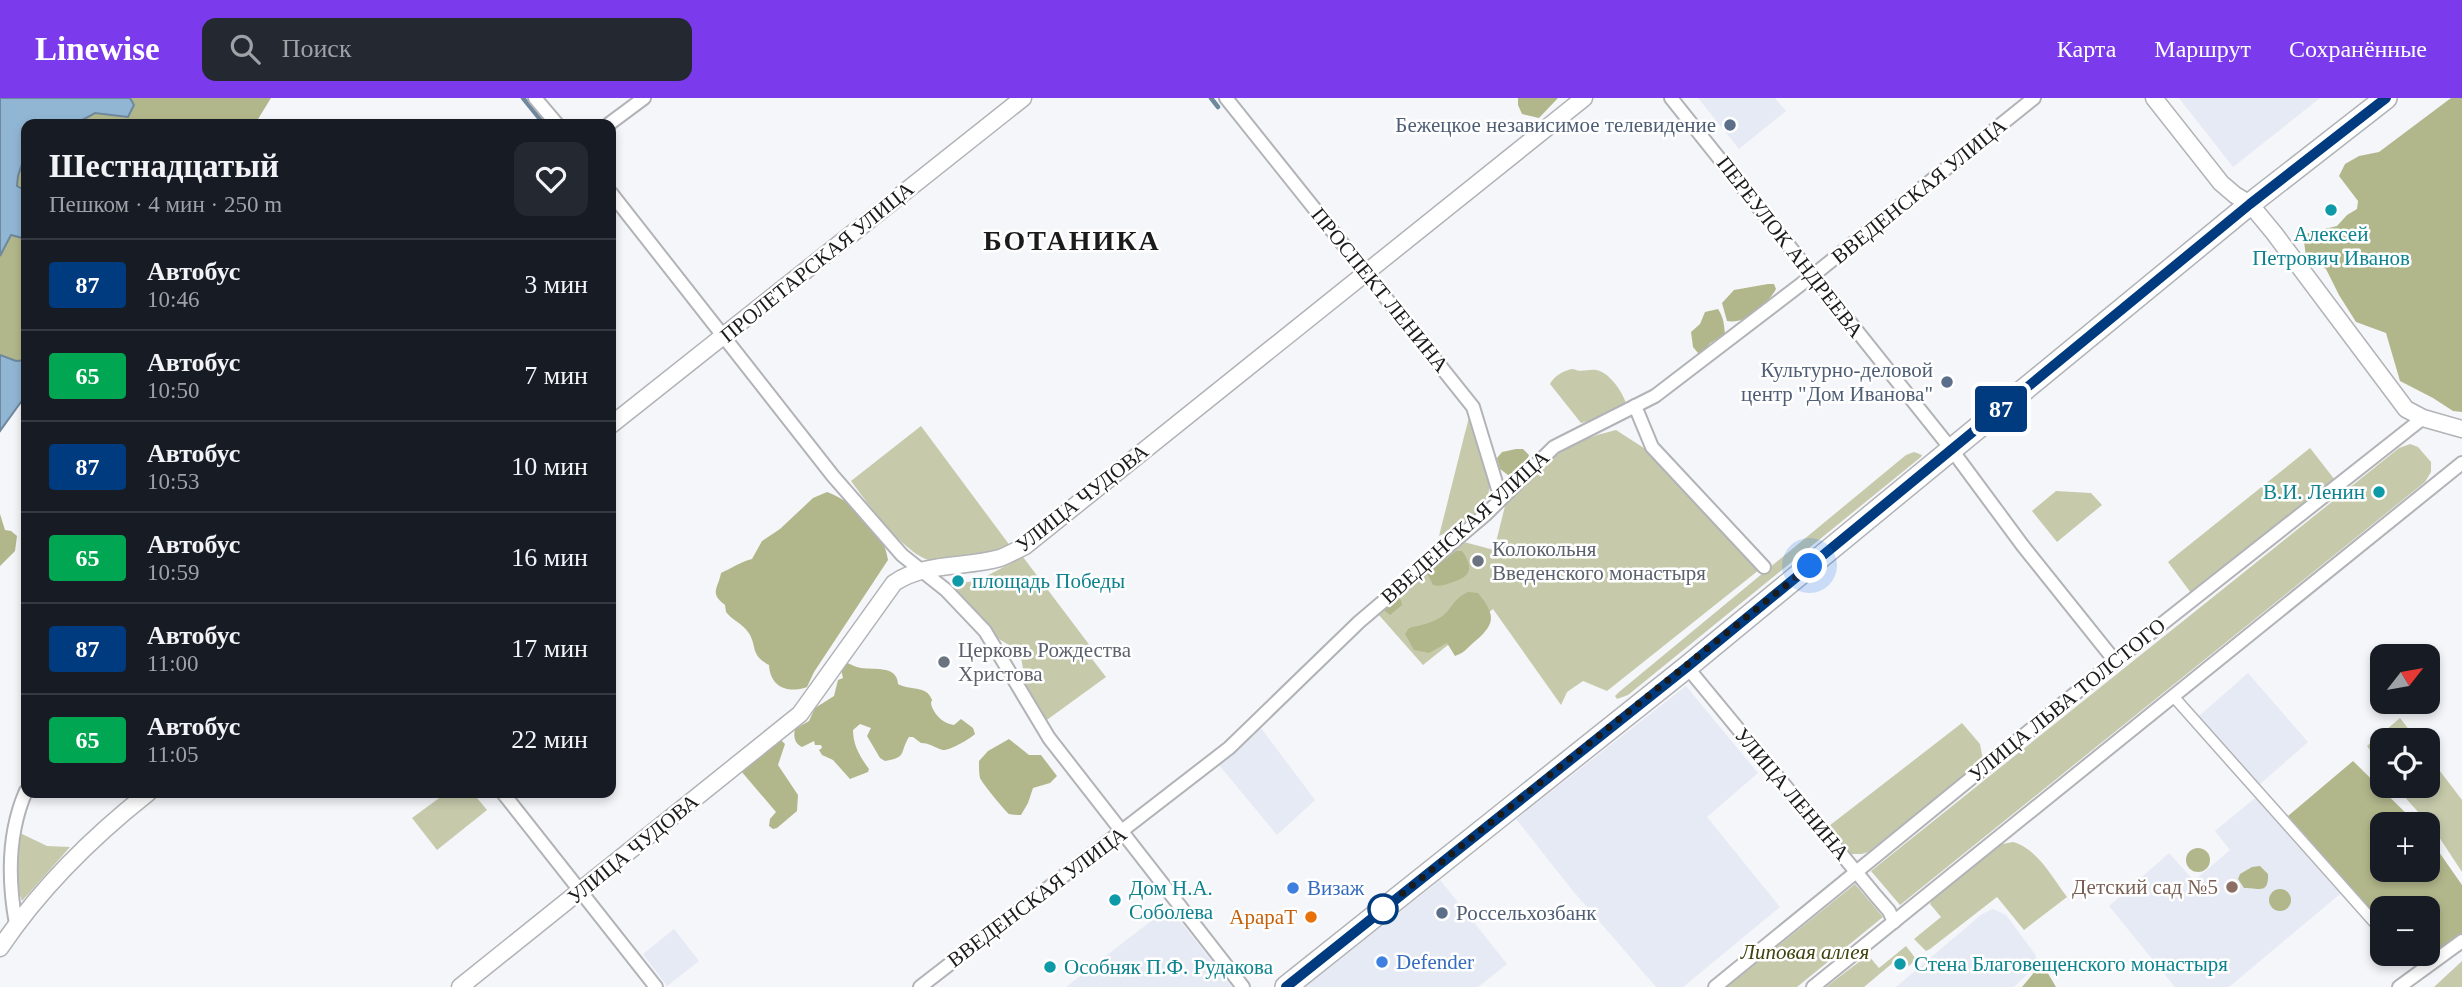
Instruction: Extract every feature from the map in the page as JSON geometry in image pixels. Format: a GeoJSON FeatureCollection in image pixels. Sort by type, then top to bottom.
{"type":"FeatureCollection","features":[{"type":"Feature","properties":{"kind":"main road"},"geometry":{"type":"LineString","coordinates":[[1286,987],[1687,667],[2250,204],[2386,98]]}},
{"type":"Feature","properties":{"kind":"street"},"geometry":{"type":"LineString","coordinates":[[536,98],[552,119]]}},
{"type":"Feature","properties":{"kind":"street"},"geometry":{"type":"LineString","coordinates":[[616,119],[644,98]]}},
{"type":"Feature","properties":{"kind":"street","name":"ПРОЛЕТАРСКАЯ УЛИЦА"},"geometry":{"type":"LineString","coordinates":[[616,421],[1024,98]]}},
{"type":"Feature","properties":{"kind":"street","name":"ПРОСПЕКТ ЛЕНИНА"},"geometry":{"type":"LineString","coordinates":[[1226,98],[1474,407],[1501,499]]}},
{"type":"Feature","properties":{"kind":"street","name":"УЛИЦА ЧУДОВА"},"geometry":{"type":"LineString","coordinates":[[460,987],[800,714],[894,583],[921,570],[1001,558],[1025,547],[1584,98]]}},
{"type":"Feature","properties":{"kind":"street","name":"ПЕРЕУЛОК АНДРЕЕВА"},"geometry":{"type":"LineString","coordinates":[[1671,98],[2115,661]]}},
{"type":"Feature","properties":{"kind":"street","name":"ВВЕДЕНСКАЯ УЛИЦА"},"geometry":{"type":"LineString","coordinates":[[920,987],[1229,748],[1359,622],[1485,516],[1554,447],[1655,396],[1812,276],[2034,98]]}},
{"type":"Feature","properties":{"kind":"street"},"geometry":{"type":"LineString","coordinates":[[2154,98],[2221,183],[2250,204],[2406,409],[2423,418],[2462,429]]}},
{"type":"Feature","properties":{"kind":"street"},"geometry":{"type":"LineString","coordinates":[[616,199],[833,476],[902,555],[946,590],[985,631],[1049,738],[1243,987]]}},
{"type":"Feature","properties":{"kind":"street"},"geometry":{"type":"LineString","coordinates":[[1635,406],[1652,447],[1764,566]]}},
{"type":"Feature","properties":{"kind":"street","name":"УЛИЦА ЛЬВА ТОЛСТОГО"},"geometry":{"type":"LineString","coordinates":[[1715,987],[2115,661],[2423,418]]}},
{"type":"Feature","properties":{"kind":"street"},"geometry":{"type":"LineString","coordinates":[[1812,987],[2462,463]]}},
{"type":"Feature","properties":{"kind":"street","name":"УЛИЦА ЛЕНИНА"},"geometry":{"type":"LineString","coordinates":[[1687,667],[1889,911],[1894,922]]}},
{"type":"Feature","properties":{"kind":"street"},"geometry":{"type":"LineString","coordinates":[[2173,696],[2370,918]]}},
{"type":"Feature","properties":{"kind":"street"},"geometry":{"type":"LineString","coordinates":[[16,924],[10,894],[12,847],[18,810],[23,798]]}},
{"type":"Feature","properties":{"kind":"street"},"geometry":{"type":"LineString","coordinates":[[0,947],[16,924],[80,850],[142,798]]}},
{"type":"Feature","properties":{"kind":"street"},"geometry":{"type":"LineString","coordinates":[[507,798],[656,987]]}},
{"type":"Feature","properties":{"kind":"street"},"geometry":{"type":"LineString","coordinates":[[2399,987],[2462,941]]}},
{"type":"Feature","properties":{"kind":"shaded area"},"geometry":{"type":"Polygon","coordinates":[[[1698,98],[1775,98],[1786,111],[1739,149],[1698,98]]]}},
{"type":"Feature","properties":{"kind":"shaded area"},"geometry":{"type":"Polygon","coordinates":[[[2179,98],[2320,98],[2233,167],[2179,98]]]}},
{"type":"Feature","properties":{"kind":"shaded area"},"geometry":{"type":"Polygon","coordinates":[[[2248,673],[2308,742],[2259,785],[2199,716],[2248,673]]]}},
{"type":"Feature","properties":{"kind":"shaded area"},"geometry":{"type":"Polygon","coordinates":[[[1686,686],[1758,773],[1707,817],[1780,907],[1683,987],[1656,987],[1573,891],[1516,819],[1686,686]]]}},
{"type":"Feature","properties":{"kind":"shaded area"},"geometry":{"type":"Polygon","coordinates":[[[1261,728],[1315,800],[1277,835],[1219,765],[1261,728]]]}},
{"type":"Feature","properties":{"kind":"shaded area","name":"Детский сад №5"},"geometry":{"type":"Polygon","coordinates":[[[2255,798],[2340,894],[2229,987],[2175,987],[2109,906],[2169,853],[2194,881],[2230,850],[2215,831],[2255,798]]]}},
{"type":"Feature","properties":{"kind":"shaded area"},"geometry":{"type":"Polygon","coordinates":[[[1440,880],[1507,964],[1478,987],[1305,987],[1440,880]]]}},
{"type":"Feature","properties":{"kind":"shaded area"},"geometry":{"type":"Polygon","coordinates":[[[1169,907],[1232,987],[1066,987],[1169,907]]]}},
{"type":"Feature","properties":{"kind":"shaded area"},"geometry":{"type":"Polygon","coordinates":[[[1993,909],[2006,915],[2037,960],[2034,968],[2014,987],[1896,987],[1982,914],[1993,909]]]}},
{"type":"Feature","properties":{"kind":"shaded area"},"geometry":{"type":"Polygon","coordinates":[[[674,929],[699,961],[667,986],[643,954],[674,929]]]}},
{"type":"Feature","properties":{"kind":"green space"},"geometry":{"type":"Polygon","coordinates":[[[130,98],[271,98],[258,119],[84,119],[95,113],[128,117],[134,105],[130,98]]]}},
{"type":"Feature","properties":{"kind":"green space"},"geometry":{"type":"Polygon","coordinates":[[[1518,98],[1558,98],[1539,118],[1522,114],[1518,98]]]}},
{"type":"Feature","properties":{"kind":"green space"},"geometry":{"type":"Polygon","coordinates":[[[2451,98],[2462,98],[2462,412],[2453,411],[2400,381],[2386,333],[2356,322],[2326,269],[2306,256],[2304,242],[2308,233],[2337,226],[2357,209],[2358,201],[2339,176],[2345,164],[2359,156],[2379,152],[2451,98]]]}},
{"type":"Feature","properties":{"kind":"green space"},"geometry":{"type":"Polygon","coordinates":[[[21,167],[21,189],[17,187],[21,167]]]}},
{"type":"Feature","properties":{"kind":"green space"},"geometry":{"type":"Polygon","coordinates":[[[11,235],[21,238],[21,360],[0,355],[0,256],[11,235]]]}},
{"type":"Feature","properties":{"kind":"green space"},"geometry":{"type":"Polygon","coordinates":[[[1774,284],[1776,289],[1762,307],[1741,320],[1727,321],[1722,303],[1734,290],[1774,284]]]}},
{"type":"Feature","properties":{"kind":"green space"},"geometry":{"type":"Polygon","coordinates":[[[1718,309],[1723,318],[1725,334],[1709,344],[1708,351],[1704,354],[1698,353],[1693,347],[1691,332],[1700,324],[1705,312],[1718,309]]]}},
{"type":"Feature","properties":{"kind":"green space"},"geometry":{"type":"Polygon","coordinates":[[[1573,369],[1596,370],[1606,374],[1626,403],[1597,419],[1581,423],[1550,384],[1560,374],[1573,369]]]}},
{"type":"Feature","properties":{"kind":"green space"},"geometry":{"type":"Polygon","coordinates":[[[1469,417],[1490,485],[1488,495],[1472,517],[1439,536],[1469,417]]]}},
{"type":"Feature","properties":{"kind":"green space"},"geometry":{"type":"Polygon","coordinates":[[[921,426],[1011,547],[959,560],[931,561],[898,539],[858,491],[851,481],[921,426]]]}},
{"type":"Feature","properties":{"kind":"green space"},"geometry":{"type":"Polygon","coordinates":[[[1616,430],[1647,450],[1759,570],[1607,691],[1583,681],[1567,692],[1561,705],[1493,609],[1423,665],[1378,614],[1464,542],[1494,550],[1506,502],[1525,487],[1540,466],[1573,444],[1616,430]]]}},
{"type":"Feature","properties":{"kind":"green space"},"geometry":{"type":"Polygon","coordinates":[[[2410,444],[2418,447],[2431,462],[2431,472],[2425,482],[1900,905],[1871,871],[2399,448],[2410,444]]]}},
{"type":"Feature","properties":{"kind":"green space"},"geometry":{"type":"Polygon","coordinates":[[[2310,448],[2335,480],[2191,593],[2168,562],[2310,448]]]}},
{"type":"Feature","properties":{"kind":"green space"},"geometry":{"type":"Polygon","coordinates":[[[1523,449],[1529,455],[1522,469],[1508,475],[1500,469],[1497,458],[1502,452],[1523,449]]]}},
{"type":"Feature","properties":{"kind":"green space"},"geometry":{"type":"Polygon","coordinates":[[[1914,452],[1922,455],[1921,457],[1628,695],[1617,699],[1615,696],[1619,692],[1906,455],[1914,452]]]}},
{"type":"Feature","properties":{"kind":"green space"},"geometry":{"type":"Polygon","coordinates":[[[2056,491],[2091,493],[2102,505],[2057,542],[2032,511],[2056,491]]]}},
{"type":"Feature","properties":{"kind":"green space"},"geometry":{"type":"Polygon","coordinates":[[[827,492],[866,518],[881,538],[888,560],[814,672],[807,687],[787,689],[773,679],[769,665],[756,653],[748,632],[726,612],[716,590],[721,573],[752,559],[762,541],[780,529],[813,498],[827,492]]]}},
{"type":"Feature","properties":{"kind":"green space"},"geometry":{"type":"Polygon","coordinates":[[[0,514],[5,530],[17,536],[15,551],[0,566],[0,514]]]}},
{"type":"Feature","properties":{"kind":"green space"},"geometry":{"type":"Polygon","coordinates":[[[1456,551],[1462,551],[1469,565],[1466,576],[1442,585],[1433,585],[1427,573],[1441,557],[1446,559],[1456,551]]]}},
{"type":"Feature","properties":{"kind":"green space"},"geometry":{"type":"Polygon","coordinates":[[[1023,557],[1094,651],[1089,655],[1106,677],[1044,722],[1026,685],[1020,652],[994,636],[955,589],[959,583],[977,581],[1023,557]]]}},
{"type":"Feature","properties":{"kind":"green space"},"geometry":{"type":"Polygon","coordinates":[[[1468,592],[1478,593],[1491,614],[1486,631],[1465,651],[1455,656],[1447,643],[1429,653],[1414,650],[1405,634],[1409,628],[1439,618],[1458,598],[1468,592]]]}},
{"type":"Feature","properties":{"kind":"green space"},"geometry":{"type":"Polygon","coordinates":[[[1392,598],[1401,600],[1402,605],[1390,615],[1381,608],[1392,598]]]}},
{"type":"Feature","properties":{"kind":"green space"},"geometry":{"type":"Polygon","coordinates":[[[845,662],[861,668],[889,671],[897,678],[898,684],[927,693],[932,700],[934,711],[941,719],[954,725],[961,719],[973,728],[975,734],[950,749],[943,750],[909,737],[900,756],[885,761],[880,758],[867,736],[871,728],[860,724],[853,730],[854,741],[869,769],[868,772],[850,779],[833,760],[822,755],[819,750],[821,745],[815,745],[814,741],[802,747],[796,742],[794,735],[795,729],[809,721],[815,708],[834,696],[838,680],[843,678],[840,665],[845,662]]]}},
{"type":"Feature","properties":{"kind":"green space"},"geometry":{"type":"Polygon","coordinates":[[[2400,718],[2408,728],[2388,728],[2400,718]]]}},
{"type":"Feature","properties":{"kind":"green space"},"geometry":{"type":"Polygon","coordinates":[[[1962,723],[1980,744],[1983,760],[1868,852],[1851,854],[1829,826],[1962,723]]]}},
{"type":"Feature","properties":{"kind":"green space"},"geometry":{"type":"Polygon","coordinates":[[[779,738],[785,744],[778,765],[798,795],[797,811],[773,829],[769,826],[770,819],[776,812],[741,771],[779,738]]]}},
{"type":"Feature","properties":{"kind":"green space"},"geometry":{"type":"Polygon","coordinates":[[[1009,739],[1029,755],[1041,755],[1057,776],[1050,783],[1033,788],[1021,815],[1009,814],[980,776],[979,761],[988,751],[1009,739]]]}},
{"type":"Feature","properties":{"kind":"green space"},"geometry":{"type":"Polygon","coordinates":[[[2353,761],[2370,778],[2370,798],[2391,798],[2405,812],[2370,812],[2370,882],[2440,882],[2440,854],[2462,885],[2462,936],[2440,951],[2440,896],[2370,896],[2370,908],[2288,816],[2353,761]]]}},
{"type":"Feature","properties":{"kind":"green space"},"geometry":{"type":"Polygon","coordinates":[[[2440,771],[2462,800],[2462,872],[2440,839],[2440,812],[2418,812],[2406,798],[2440,798],[2440,771]]]}},
{"type":"Feature","properties":{"kind":"green space"},"geometry":{"type":"Polygon","coordinates":[[[439,798],[477,798],[487,810],[437,850],[412,818],[439,798]]]}},
{"type":"Feature","properties":{"kind":"green space"},"geometry":{"type":"Polygon","coordinates":[[[18,832],[47,846],[70,847],[22,901],[16,883],[18,832]]]}},
{"type":"Feature","properties":{"kind":"green space"},"geometry":{"type":"Polygon","coordinates":[[[2013,842],[2022,845],[2037,857],[2067,897],[2024,930],[1997,897],[1926,951],[1914,939],[1941,917],[1930,904],[1932,900],[1997,845],[2013,842]]]}},
{"type":"Feature","properties":{"kind":"green space"},"geometry":{"type":"Polygon","coordinates":[[[2198,848],[2209,855],[2210,860],[2203,871],[2198,872],[2187,865],[2186,860],[2193,849],[2198,848]]]}},
{"type":"Feature","properties":{"kind":"green space"},"geometry":{"type":"Polygon","coordinates":[[[2260,866],[2268,874],[2267,885],[2261,889],[2244,888],[2238,879],[2240,874],[2260,866]]]}},
{"type":"Feature","properties":{"kind":"green space","name":"Липовая аллея"},"geometry":{"type":"Polygon","coordinates":[[[1855,884],[1883,917],[1797,987],[1727,987],[1855,884]]]}},
{"type":"Feature","properties":{"kind":"green space"},"geometry":{"type":"Polygon","coordinates":[[[2280,889],[2288,892],[2291,900],[2288,908],[2280,911],[2272,908],[2269,900],[2272,892],[2280,889]]]}},
{"type":"Feature","properties":{"kind":"green space"},"geometry":{"type":"Polygon","coordinates":[[[1906,946],[1916,959],[1909,966],[1901,956],[1864,987],[1826,987],[1868,955],[1879,968],[1906,946]]]}},
{"type":"Feature","properties":{"kind":"green space"},"geometry":{"type":"Polygon","coordinates":[[[2462,961],[2462,987],[2434,987],[2462,961]]]}},
{"type":"Feature","properties":{"kind":"green space"},"geometry":{"type":"Polygon","coordinates":[[[2036,970],[2046,970],[2056,987],[2022,987],[2036,970]]]}},
{"type":"Feature","properties":{"kind":"water"},"geometry":{"type":"Polygon","coordinates":[[[0,98],[130,98],[134,105],[128,117],[95,113],[84,119],[21,119],[21,167],[17,186],[21,188],[21,238],[11,235],[0,256],[0,98]]]}},
{"type":"Feature","properties":{"kind":"water"},"geometry":{"type":"Polygon","coordinates":[[[0,355],[21,360],[21,402],[0,431],[0,355]]]}},
{"type":"Feature","properties":{"kind":"waterway"},"geometry":{"type":"LineString","coordinates":[[523,98],[540,119]]}},
{"type":"Feature","properties":{"kind":"waterway"},"geometry":{"type":"LineString","coordinates":[[1211,98],[1218,107]]}},
{"type":"Feature","properties":{"kind":"bus line","name":"87"},"geometry":{"type":"LineString","coordinates":[[1286,987],[1687,667],[2250,204],[2386,98]]}},
{"type":"Feature","properties":{"kind":"place","name":"Бежецкое независимое телевидение"},"geometry":{"type":"Point","coordinates":[1730,125]}},
{"type":"Feature","properties":{"kind":"place","name":"Алексей Петрович Иванов"},"geometry":{"type":"Point","coordinates":[2331,210]}},
{"type":"Feature","properties":{"kind":"place","name":"Культурно-деловой центр \"Дом Иванова\""},"geometry":{"type":"Point","coordinates":[1947,382]}},
{"type":"Feature","properties":{"kind":"place","name":"В.И. Ленин"},"geometry":{"type":"Point","coordinates":[2379,492]}},
{"type":"Feature","properties":{"kind":"place","name":"Колокольня Введенского монастыря"},"geometry":{"type":"Point","coordinates":[1478,561]}},
{"type":"Feature","properties":{"kind":"place","name":"площадь Победы"},"geometry":{"type":"Point","coordinates":[958,581]}},
{"type":"Feature","properties":{"kind":"place","name":"Церковь Рождества Христова"},"geometry":{"type":"Point","coordinates":[944,662]}},
{"type":"Feature","properties":{"kind":"place","name":"Детский сад №5"},"geometry":{"type":"Point","coordinates":[2232,887]}},
{"type":"Feature","properties":{"kind":"place","name":"Визаж"},"geometry":{"type":"Point","coordinates":[1293,888]}},
{"type":"Feature","properties":{"kind":"place","name":"Дом Н.А. Соболева"},"geometry":{"type":"Point","coordinates":[1115,900]}},
{"type":"Feature","properties":{"kind":"place","name":"Россельхозбанк"},"geometry":{"type":"Point","coordinates":[1442,913]}},
{"type":"Feature","properties":{"kind":"place","name":"АрараТ"},"geometry":{"type":"Point","coordinates":[1311,917]}},
{"type":"Feature","properties":{"kind":"place","name":"Defender"},"geometry":{"type":"Point","coordinates":[1382,962]}},
{"type":"Feature","properties":{"kind":"place","name":"Стена Благовещенского монастыря"},"geometry":{"type":"Point","coordinates":[1900,964]}},
{"type":"Feature","properties":{"kind":"place","name":"Особняк П.Ф. Рудакова"},"geometry":{"type":"Point","coordinates":[1050,967]}},
{"type":"Feature","properties":{"kind":"district","name":"БОТАНИКА"},"geometry":{"type":"Point","coordinates":[1072,240]}},
{"type":"Feature","properties":{"kind":"route"},"geometry":{"type":"LineString","coordinates":[[1383,909],[1810,566]]}}]}
